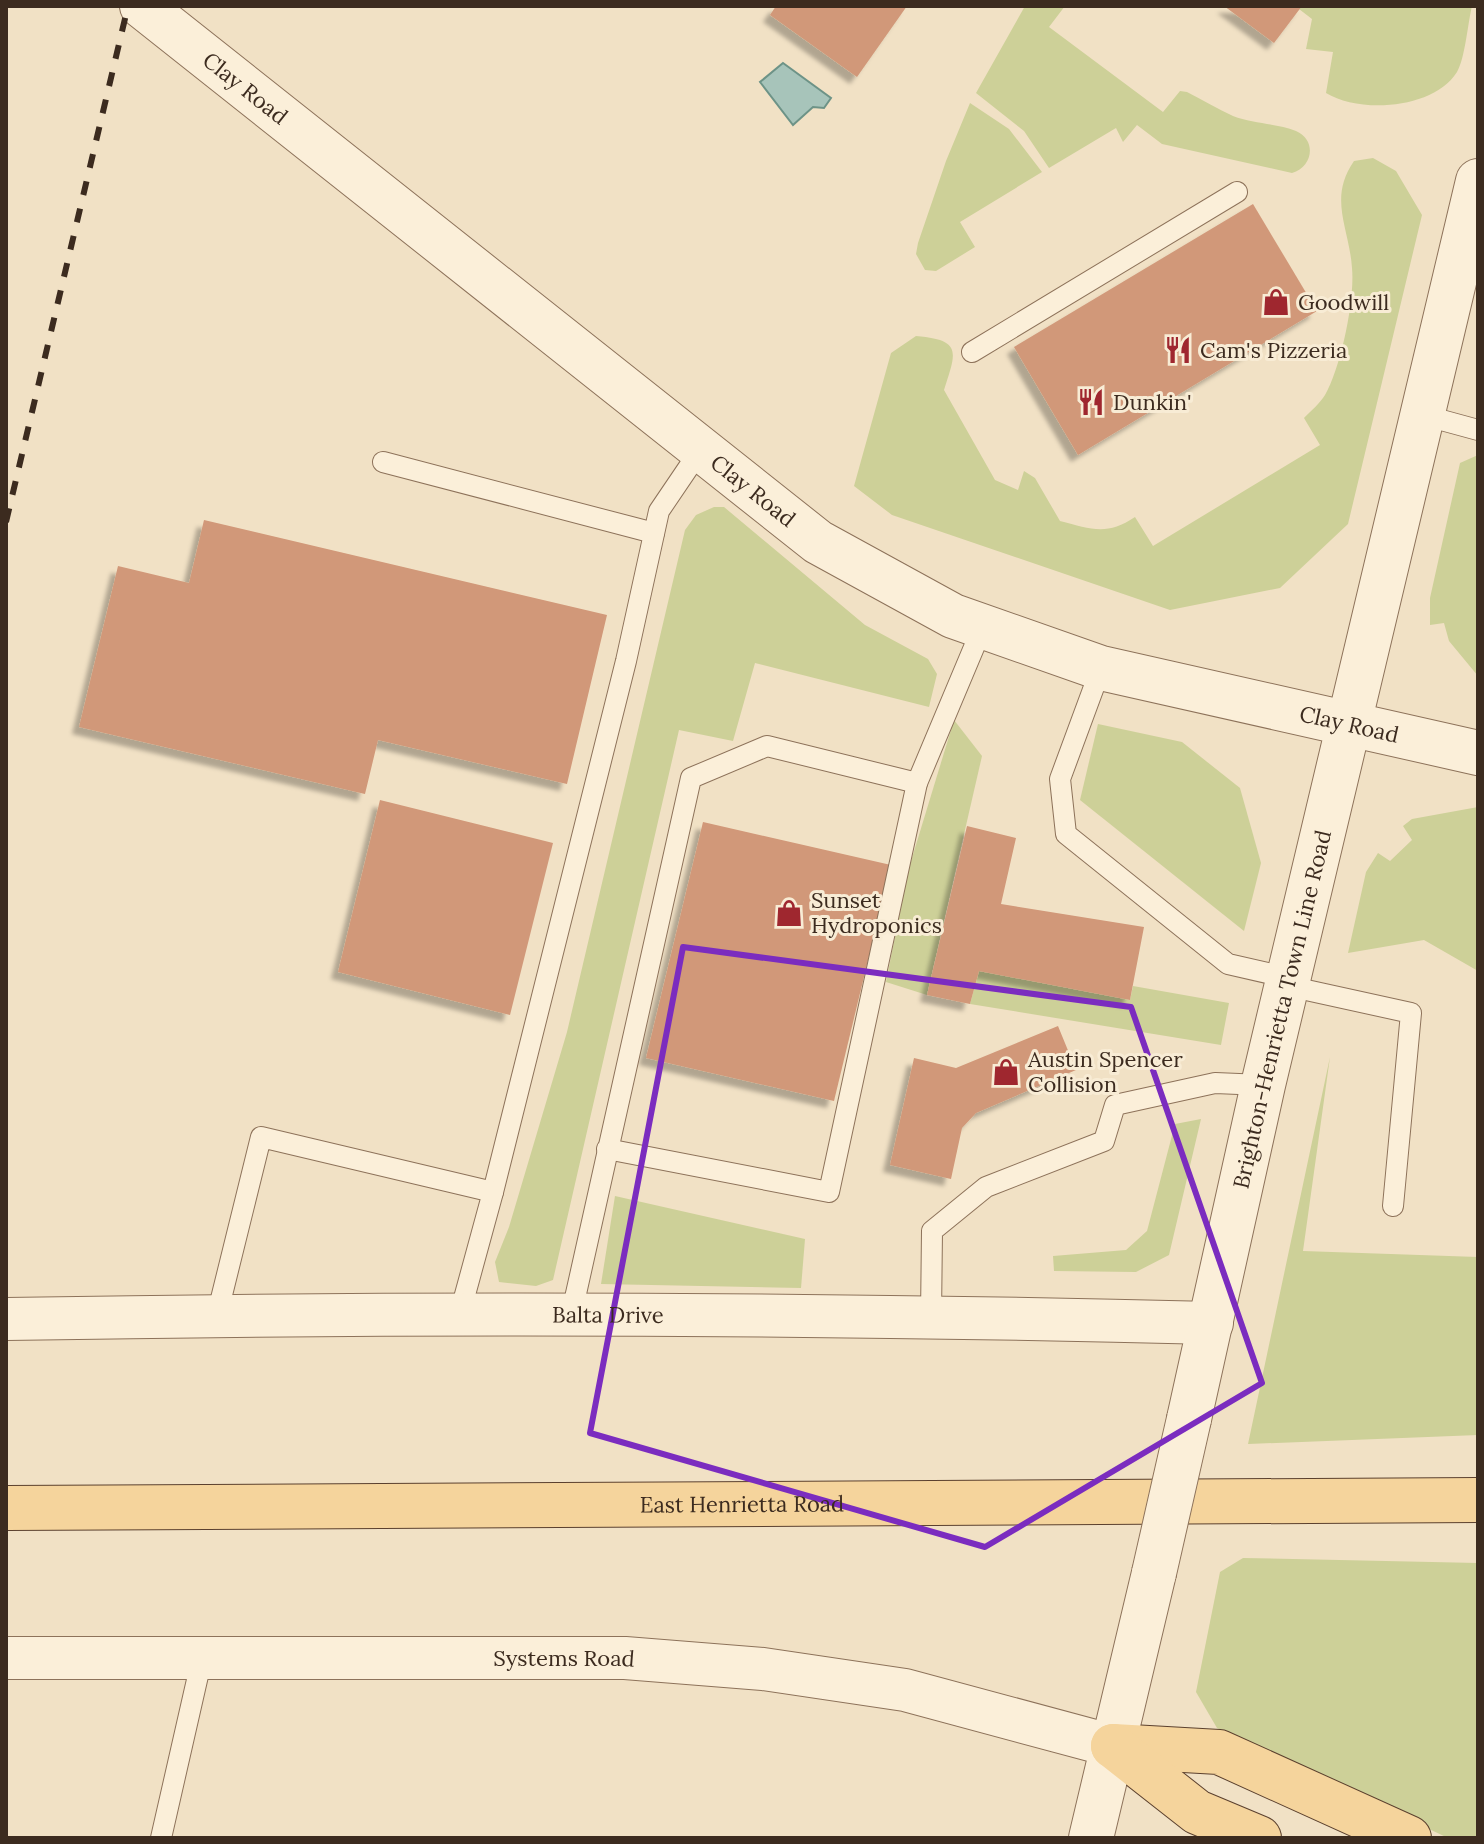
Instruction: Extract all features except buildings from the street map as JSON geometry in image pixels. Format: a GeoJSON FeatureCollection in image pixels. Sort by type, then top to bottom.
{"type":"FeatureCollection","features":[{"type":"Feature","properties":{"kind":"main road","name":"East Henrietta Road"},"geometry":{"type":"LineString","coordinates":[[6,1508],[1478,1500]]}},
{"type":"Feature","properties":{"kind":"main road"},"geometry":{"type":"LineString","coordinates":[[1113,1746],[1197,1812],[1259,1838]]}},
{"type":"Feature","properties":{"kind":"main road"},"geometry":{"type":"LineString","coordinates":[[1113,1746],[1219,1752],[1409,1838]]}},
{"type":"Feature","properties":{"kind":"street","name":"Clay Road"},"geometry":{"type":"LineString","coordinates":[[142,6],[818,542],[953,616],[1101,668],[1478,753]]}},
{"type":"Feature","properties":{"kind":"street","name":"Brighton-Henrietta Town Line Road"},"geometry":{"type":"LineString","coordinates":[[1091,1838],[1212,1323],[1263,1085],[1352,725],[1423,415],[1468,274],[1478,181]]}},
{"type":"Feature","properties":{"kind":"street","name":"Balta Drive"},"geometry":{"type":"LineString","coordinates":[[6,1319],[460,1313],[931,1316],[1212,1323]]}},
{"type":"Feature","properties":{"kind":"street","name":"Systems Road"},"geometry":{"type":"LineString","coordinates":[[6,1658],[625,1658],[763,1669],[905,1690],[1113,1746]]}},
{"type":"Feature","properties":{"kind":"lane"},"geometry":{"type":"LineString","coordinates":[[972,352],[1237,192]]}},
{"type":"Feature","properties":{"kind":"lane"},"geometry":{"type":"LineString","coordinates":[[1423,415],[1478,430]]}},
{"type":"Feature","properties":{"kind":"lane"},"geometry":{"type":"LineString","coordinates":[[460,1313],[626,661],[659,511],[701,449]]}},
{"type":"Feature","properties":{"kind":"lane"},"geometry":{"type":"LineString","coordinates":[[383,462],[654,533]]}},
{"type":"Feature","properties":{"kind":"lane"},"geometry":{"type":"LineString","coordinates":[[607,1149],[829,1192],[917,783],[983,626]]}},
{"type":"Feature","properties":{"kind":"lane"},"geometry":{"type":"LineString","coordinates":[[1101,668],[1060,779],[1066,834],[1228,964],[1411,1013],[1393,1206]]}},
{"type":"Feature","properties":{"kind":"lane"},"geometry":{"type":"LineString","coordinates":[[571,1316],[691,778],[767,746],[917,783]]}},
{"type":"Feature","properties":{"kind":"lane"},"geometry":{"type":"LineString","coordinates":[[931,1316],[932,1231],[986,1187],[1104,1141],[1115,1105],[1215,1083],[1263,1085]]}},
{"type":"Feature","properties":{"kind":"lane"},"geometry":{"type":"LineString","coordinates":[[217,1315],[261,1137],[493,1192]]}},
{"type":"Feature","properties":{"kind":"lane"},"geometry":{"type":"LineString","coordinates":[[161,1838],[202,1658]]}},
{"type":"Feature","properties":{"kind":"highlighted area"},"geometry":{"type":"Polygon","coordinates":[[[683,947],[1131,1007],[1262,1383],[985,1547],[590,1433],[683,947]]]}},
{"type":"Feature","properties":{"kind":"green space"},"geometry":{"type":"Polygon","coordinates":[[[1025,6],[1065,6],[1049,27],[1163,112],[1180,91],[1187,92],[1233,116],[1296,131],[1303,135],[1310,147],[1308,159],[1292,173],[1162,144],[1137,125],[1123,142],[1116,128],[1049,168],[1024,131],[976,93],[1025,6]]]}},
{"type":"Feature","properties":{"kind":"green space"},"geometry":{"type":"Polygon","coordinates":[[[1302,6],[1472,6],[1460,66],[1446,84],[1432,94],[1414,100],[1376,105],[1340,100],[1326,93],[1333,52],[1306,49],[1312,19],[1299,9],[1302,6]]]}},
{"type":"Feature","properties":{"kind":"green space"},"geometry":{"type":"Polygon","coordinates":[[[970,103],[1009,129],[1042,172],[960,222],[975,247],[936,271],[925,270],[916,254],[918,243],[970,103]]]}},
{"type":"Feature","properties":{"kind":"green space"},"geometry":{"type":"Polygon","coordinates":[[[1373,158],[1396,171],[1422,215],[1348,524],[1280,588],[1170,610],[892,515],[854,486],[891,353],[916,336],[942,341],[952,350],[944,390],[995,480],[1018,490],[1024,471],[1035,478],[1060,521],[1107,529],[1135,517],[1153,546],[1320,445],[1304,418],[1323,398],[1331,383],[1341,351],[1351,297],[1352,268],[1342,213],[1342,188],[1354,161],[1373,158]]]}},
{"type":"Feature","properties":{"kind":"green space"},"geometry":{"type":"Polygon","coordinates":[[[1478,455],[1478,676],[1449,641],[1444,623],[1430,625],[1430,598],[1460,463],[1478,455]]]}},
{"type":"Feature","properties":{"kind":"green space"},"geometry":{"type":"Polygon","coordinates":[[[714,507],[724,507],[865,625],[928,659],[937,674],[929,707],[755,663],[733,741],[679,730],[553,1280],[536,1286],[499,1282],[495,1262],[509,1227],[567,1032],[685,530],[696,515],[714,507]]]}},
{"type":"Feature","properties":{"kind":"green space"},"geometry":{"type":"Polygon","coordinates":[[[954,720],[982,756],[927,995],[886,982],[908,871],[954,720]]]}},
{"type":"Feature","properties":{"kind":"green space"},"geometry":{"type":"Polygon","coordinates":[[[1098,724],[1182,742],[1240,788],[1261,863],[1244,931],[1080,800],[1098,724]]]}},
{"type":"Feature","properties":{"kind":"green space"},"geometry":{"type":"Polygon","coordinates":[[[1478,807],[1478,971],[1424,940],[1348,953],[1366,872],[1378,853],[1390,861],[1412,840],[1403,826],[1412,819],[1478,807]]]}},
{"type":"Feature","properties":{"kind":"green space"},"geometry":{"type":"Polygon","coordinates":[[[979,971],[1130,1000],[1133,986],[1229,1003],[1221,1045],[970,1004],[979,971]]]}},
{"type":"Feature","properties":{"kind":"green space"},"geometry":{"type":"Polygon","coordinates":[[[1330,1057],[1303,1251],[1478,1257],[1478,1435],[1248,1444],[1330,1057]]]}},
{"type":"Feature","properties":{"kind":"green space"},"geometry":{"type":"Polygon","coordinates":[[[1201,1119],[1169,1255],[1136,1272],[1054,1271],[1053,1256],[1126,1250],[1147,1231],[1175,1124],[1201,1119]]]}},
{"type":"Feature","properties":{"kind":"green space"},"geometry":{"type":"Polygon","coordinates":[[[615,1196],[805,1239],[801,1288],[601,1284],[615,1196]]]}},
{"type":"Feature","properties":{"kind":"green space"},"geometry":{"type":"Polygon","coordinates":[[[1243,1558],[1478,1563],[1478,1838],[1448,1838],[1217,1728],[1196,1692],[1220,1572],[1243,1558]]]}},
{"type":"Feature","properties":{"kind":"water"},"geometry":{"type":"Polygon","coordinates":[[[783,63],[831,98],[824,108],[813,107],[793,125],[760,82],[783,63]]]}},
{"type":"Feature","properties":{"kind":"railway"},"geometry":{"type":"LineString","coordinates":[[6,522],[128,6]]}},
{"type":"Feature","properties":{"kind":"place","name":"Goodwill"},"geometry":{"type":"Point","coordinates":[1276,302]}},
{"type":"Feature","properties":{"kind":"place","name":"Cam's Pizzeria"},"geometry":{"type":"Point","coordinates":[1178,350]}},
{"type":"Feature","properties":{"kind":"place","name":"Dunkin'"},"geometry":{"type":"Point","coordinates":[1091,402]}},
{"type":"Feature","properties":{"kind":"place","name":"Sunset Hydroponics"},"geometry":{"type":"Point","coordinates":[789,913]}},
{"type":"Feature","properties":{"kind":"place","name":"Austin Spencer Collision"},"geometry":{"type":"Point","coordinates":[1006,1072]}}]}
